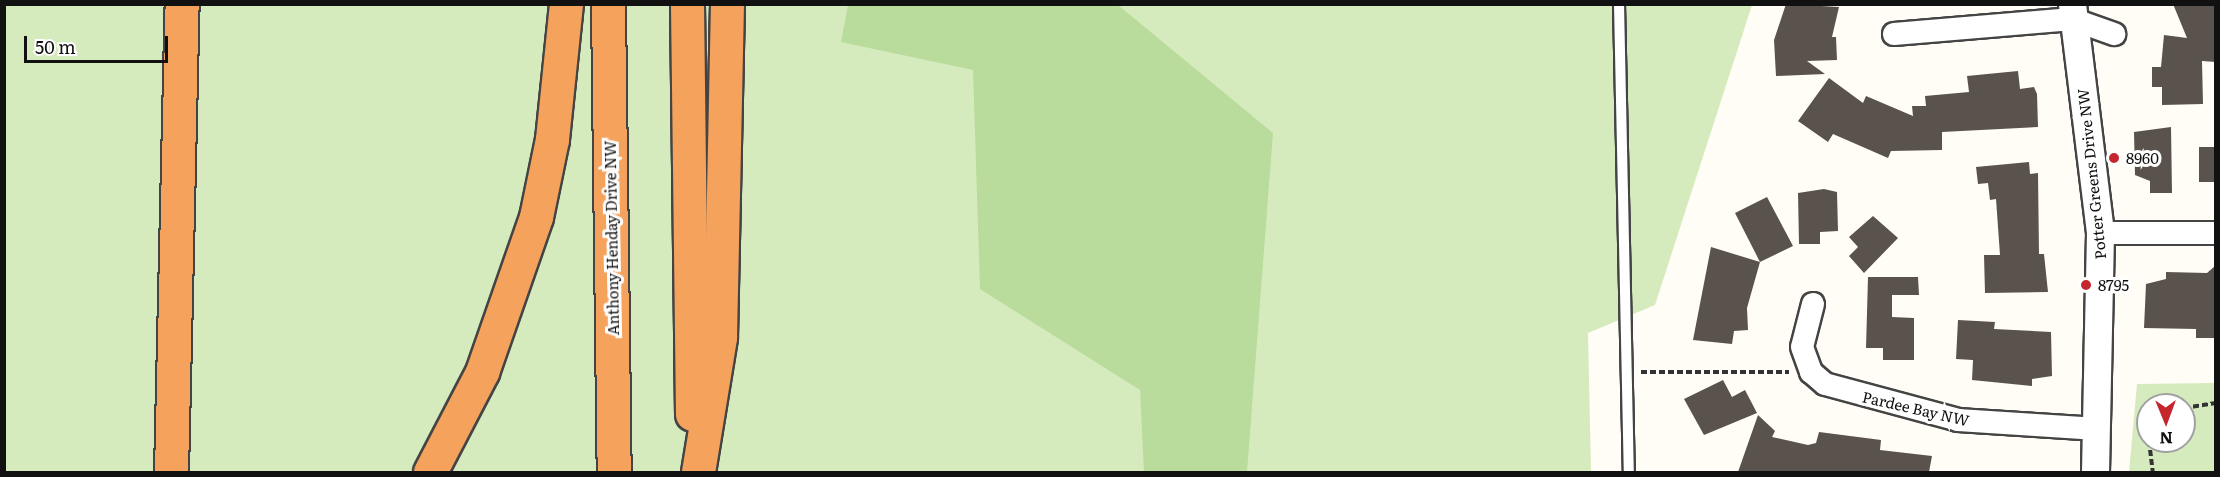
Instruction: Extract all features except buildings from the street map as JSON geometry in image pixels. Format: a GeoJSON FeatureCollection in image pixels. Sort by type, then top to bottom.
{"type":"FeatureCollection","features":[{"type":"Feature","properties":{"kind":"highway"},"geometry":{"type":"LineString","coordinates":[[171,472],[182,4]]}},
{"type":"Feature","properties":{"kind":"highway"},"geometry":{"type":"LineString","coordinates":[[430,472],[482,372],[536,217],[552,139],[566,4]]}},
{"type":"Feature","properties":{"kind":"highway","name":"Anthony Henday Drive NW"},"geometry":{"type":"LineString","coordinates":[[608,4],[615,472]]}},
{"type":"Feature","properties":{"kind":"highway"},"geometry":{"type":"LineString","coordinates":[[687,4],[693,472]]}},
{"type":"Feature","properties":{"kind":"highway"},"geometry":{"type":"LineString","coordinates":[[698,472],[720,337],[727,4]]}},
{"type":"Feature","properties":{"kind":"street"},"geometry":{"type":"LineString","coordinates":[[1894,34],[2072,12],[2114,34]]}},
{"type":"Feature","properties":{"kind":"street","name":"Potter Greens Drive NW"},"geometry":{"type":"LineString","coordinates":[[2072,12],[2100,233],[2098,429],[2095,472]]}},
{"type":"Feature","properties":{"kind":"street"},"geometry":{"type":"LineString","coordinates":[[2100,233],[2216,233]]}},
{"type":"Feature","properties":{"kind":"street"},"geometry":{"type":"LineString","coordinates":[[1811,372],[1802,347],[1813,304]]}},
{"type":"Feature","properties":{"kind":"street","name":"Pardee Bay NW"},"geometry":{"type":"LineString","coordinates":[[1811,372],[1825,384],[1923,413],[2014,427],[2098,429]]}},
{"type":"Feature","properties":{"kind":"lane"},"geometry":{"type":"LineString","coordinates":[[1619,4],[1629,472]]}},
{"type":"Feature","properties":{"kind":"path"},"geometry":{"type":"LineString","coordinates":[[1627,372],[1811,372]]}},
{"type":"Feature","properties":{"kind":"path"},"geometry":{"type":"LineString","coordinates":[[2196,406],[2216,403]]}},
{"type":"Feature","properties":{"kind":"path"},"geometry":{"type":"LineString","coordinates":[[2151,453],[2153,472]]}},
{"type":"Feature","properties":{"kind":"green space"},"geometry":{"type":"Polygon","coordinates":[[[4,5],[1752,5],[1655,305],[1588,333],[1591,472],[5,472],[4,5]]]}},
{"type":"Feature","properties":{"kind":"green space"},"geometry":{"type":"Polygon","coordinates":[[[848,5],[1118,5],[1273,133],[1247,472],[1144,472],[1140,390],[980,289],[973,70],[841,42],[848,5]]]}},
{"type":"Feature","properties":{"kind":"green space"},"geometry":{"type":"Polygon","coordinates":[[[2215,383],[2215,472],[2129,472],[2136,395],[2136,453],[2196,453],[2196,393],[2136,393],[2137,384],[2215,383]]]}},
{"type":"Feature","properties":{"kind":"place","name":"8960"},"geometry":{"type":"Point","coordinates":[2114,158]}},
{"type":"Feature","properties":{"kind":"place","name":"8795"},"geometry":{"type":"Point","coordinates":[2086,285]}}]}
